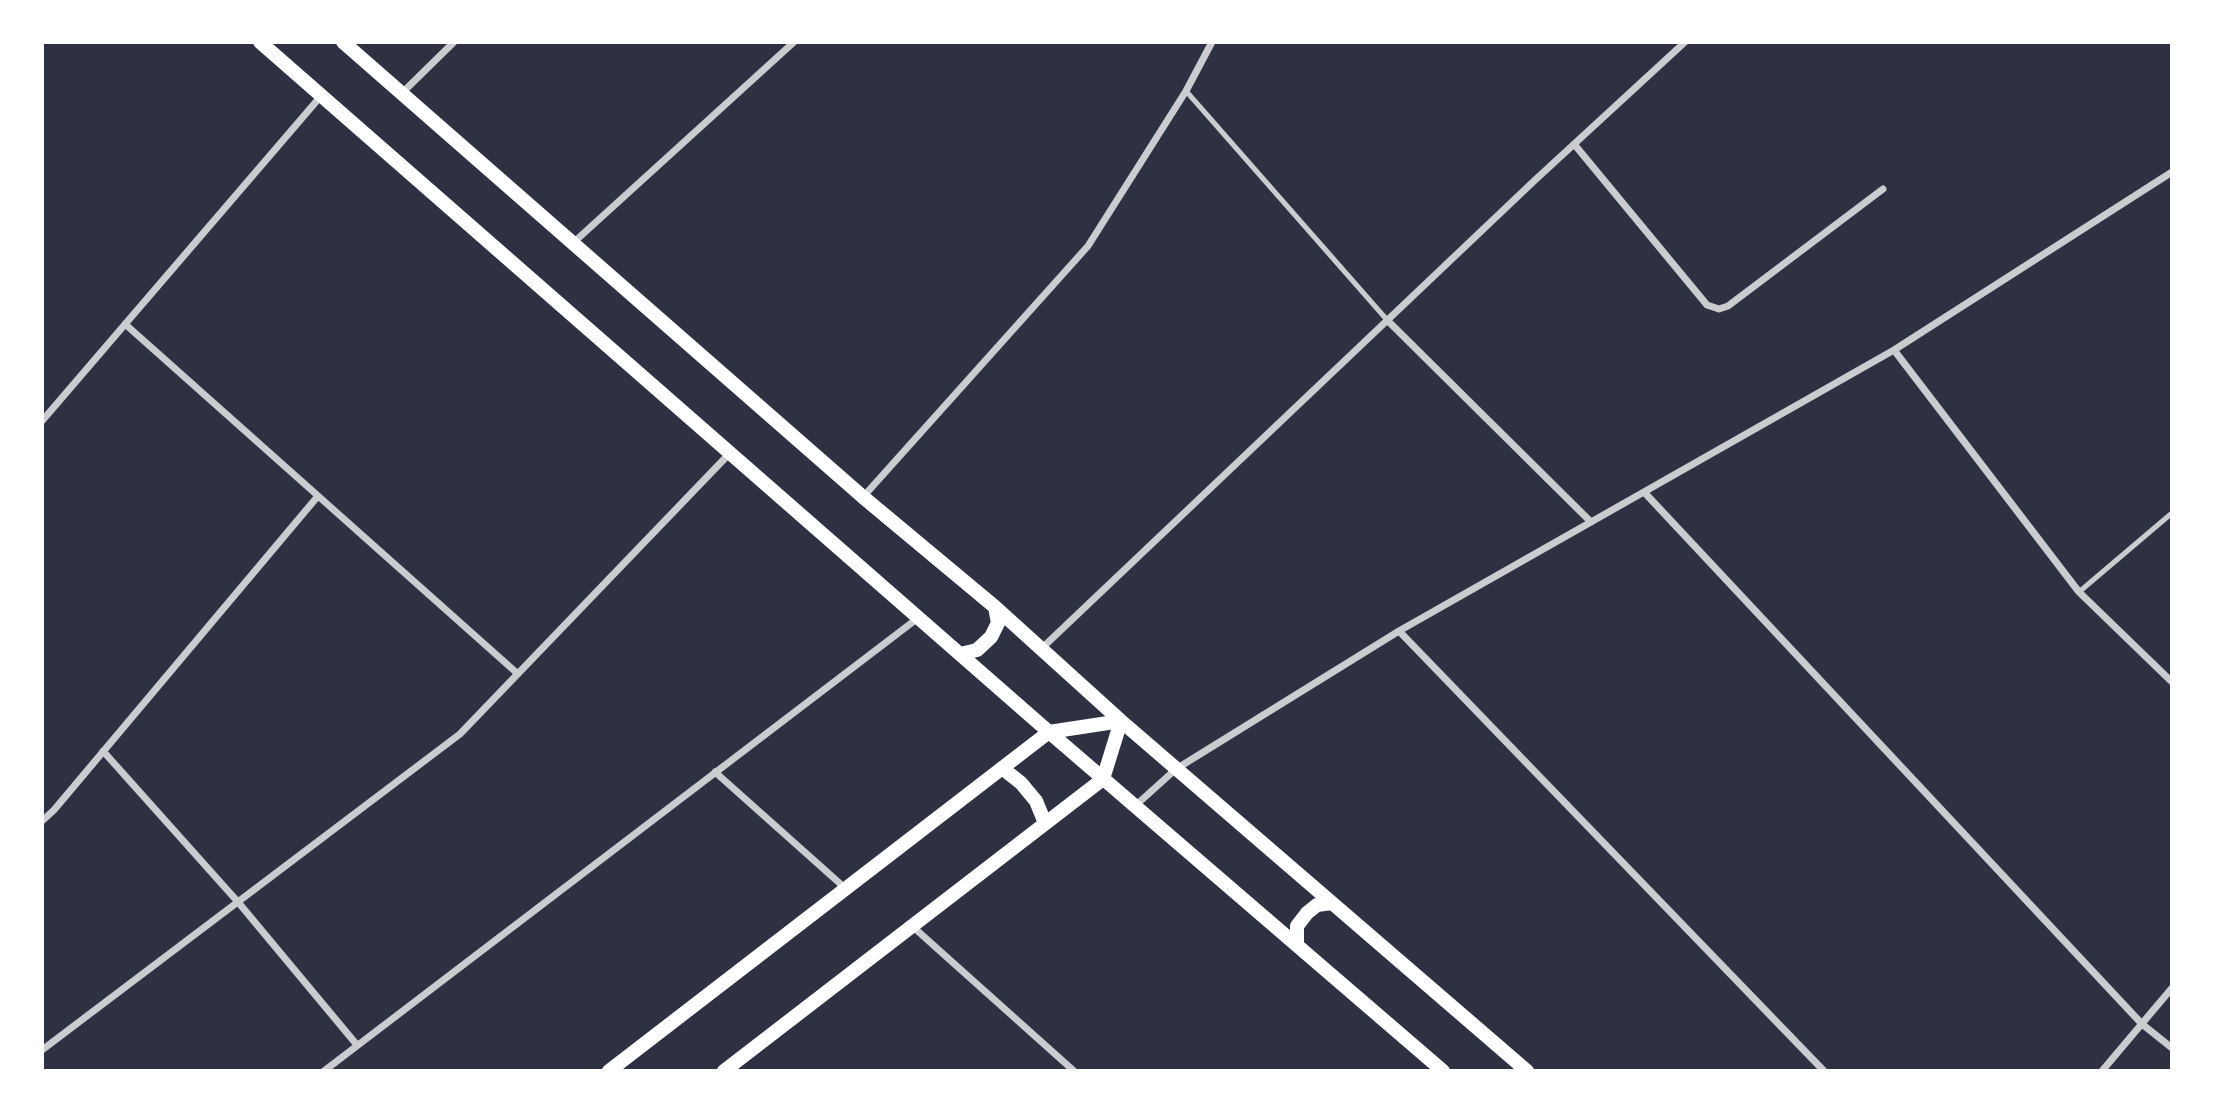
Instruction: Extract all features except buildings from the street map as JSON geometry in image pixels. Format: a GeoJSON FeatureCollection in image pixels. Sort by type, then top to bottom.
{"type":"FeatureCollection","features":[{"type":"Feature","properties":{"kind":"main road"},"geometry":{"type":"LineString","coordinates":[[260,42],[1103,779],[1443,1071]]}},
{"type":"Feature","properties":{"kind":"main road"},"geometry":{"type":"LineString","coordinates":[[343,42],[863,497],[995,607],[1121,722],[1527,1071]]}},
{"type":"Feature","properties":{"kind":"main road"},"geometry":{"type":"LineString","coordinates":[[960,654],[977,650],[991,637],[998,623],[995,607]]}},
{"type":"Feature","properties":{"kind":"main road"},"geometry":{"type":"LineString","coordinates":[[609,1071],[1049,732],[1121,722]]}},
{"type":"Feature","properties":{"kind":"main road"},"geometry":{"type":"LineString","coordinates":[[724,1071],[1103,779],[1121,722]]}},
{"type":"Feature","properties":{"kind":"main road"},"geometry":{"type":"LineString","coordinates":[[1002,768],[1021,783],[1036,802],[1045,824]]}},
{"type":"Feature","properties":{"kind":"main road"},"geometry":{"type":"LineString","coordinates":[[1297,945],[1297,926],[1307,913],[1317,905],[1332,903]]}},
{"type":"Feature","properties":{"kind":"street"},"geometry":{"type":"LineString","coordinates":[[401,93],[454,42]]}},
{"type":"Feature","properties":{"kind":"street"},"geometry":{"type":"LineString","coordinates":[[573,243],[794,42]]}},
{"type":"Feature","properties":{"kind":"street"},"geometry":{"type":"LineString","coordinates":[[863,497],[1088,246],[1185,91],[1212,42]]}},
{"type":"Feature","properties":{"kind":"street"},"geometry":{"type":"LineString","coordinates":[[1041,649],[1685,42]]}},
{"type":"Feature","properties":{"kind":"street"},"geometry":{"type":"LineString","coordinates":[[42,421],[321,96]]}},
{"type":"Feature","properties":{"kind":"street"},"geometry":{"type":"LineString","coordinates":[[1574,144],[1707,305],[1718,309],[1728,306],[1882,188]]}},
{"type":"Feature","properties":{"kind":"street"},"geometry":{"type":"LineString","coordinates":[[1135,806],[1176,769],[1399,631],[1894,350],[2172,172]]}},
{"type":"Feature","properties":{"kind":"street"},"geometry":{"type":"LineString","coordinates":[[1388,321],[1591,522]]}},
{"type":"Feature","properties":{"kind":"street"},"geometry":{"type":"LineString","coordinates":[[125,324],[518,674]]}},
{"type":"Feature","properties":{"kind":"street"},"geometry":{"type":"LineString","coordinates":[[1894,350],[2079,592],[2172,682]]}},
{"type":"Feature","properties":{"kind":"street"},"geometry":{"type":"LineString","coordinates":[[42,1050],[460,734],[730,453]]}},
{"type":"Feature","properties":{"kind":"street"},"geometry":{"type":"LineString","coordinates":[[1644,492],[2142,1024],[2172,1048]]}},
{"type":"Feature","properties":{"kind":"street"},"geometry":{"type":"LineString","coordinates":[[42,821],[318,496]]}},
{"type":"Feature","properties":{"kind":"street"},"geometry":{"type":"LineString","coordinates":[[324,1071],[918,617]]}},
{"type":"Feature","properties":{"kind":"street"},"geometry":{"type":"LineString","coordinates":[[1399,631],[1824,1071]]}},
{"type":"Feature","properties":{"kind":"street"},"geometry":{"type":"LineString","coordinates":[[103,751],[237,902],[357,1045]]}},
{"type":"Feature","properties":{"kind":"street"},"geometry":{"type":"LineString","coordinates":[[715,772],[846,889]]}},
{"type":"Feature","properties":{"kind":"street"},"geometry":{"type":"LineString","coordinates":[[912,926],[1074,1071]]}},
{"type":"Feature","properties":{"kind":"street"},"geometry":{"type":"LineString","coordinates":[[2102,1071],[2172,988]]}},
{"type":"Feature","properties":{"kind":"lane"},"geometry":{"type":"LineString","coordinates":[[1185,91],[1388,321]]}},
{"type":"Feature","properties":{"kind":"lane"},"geometry":{"type":"LineString","coordinates":[[2079,592],[2172,513]]}}]}
